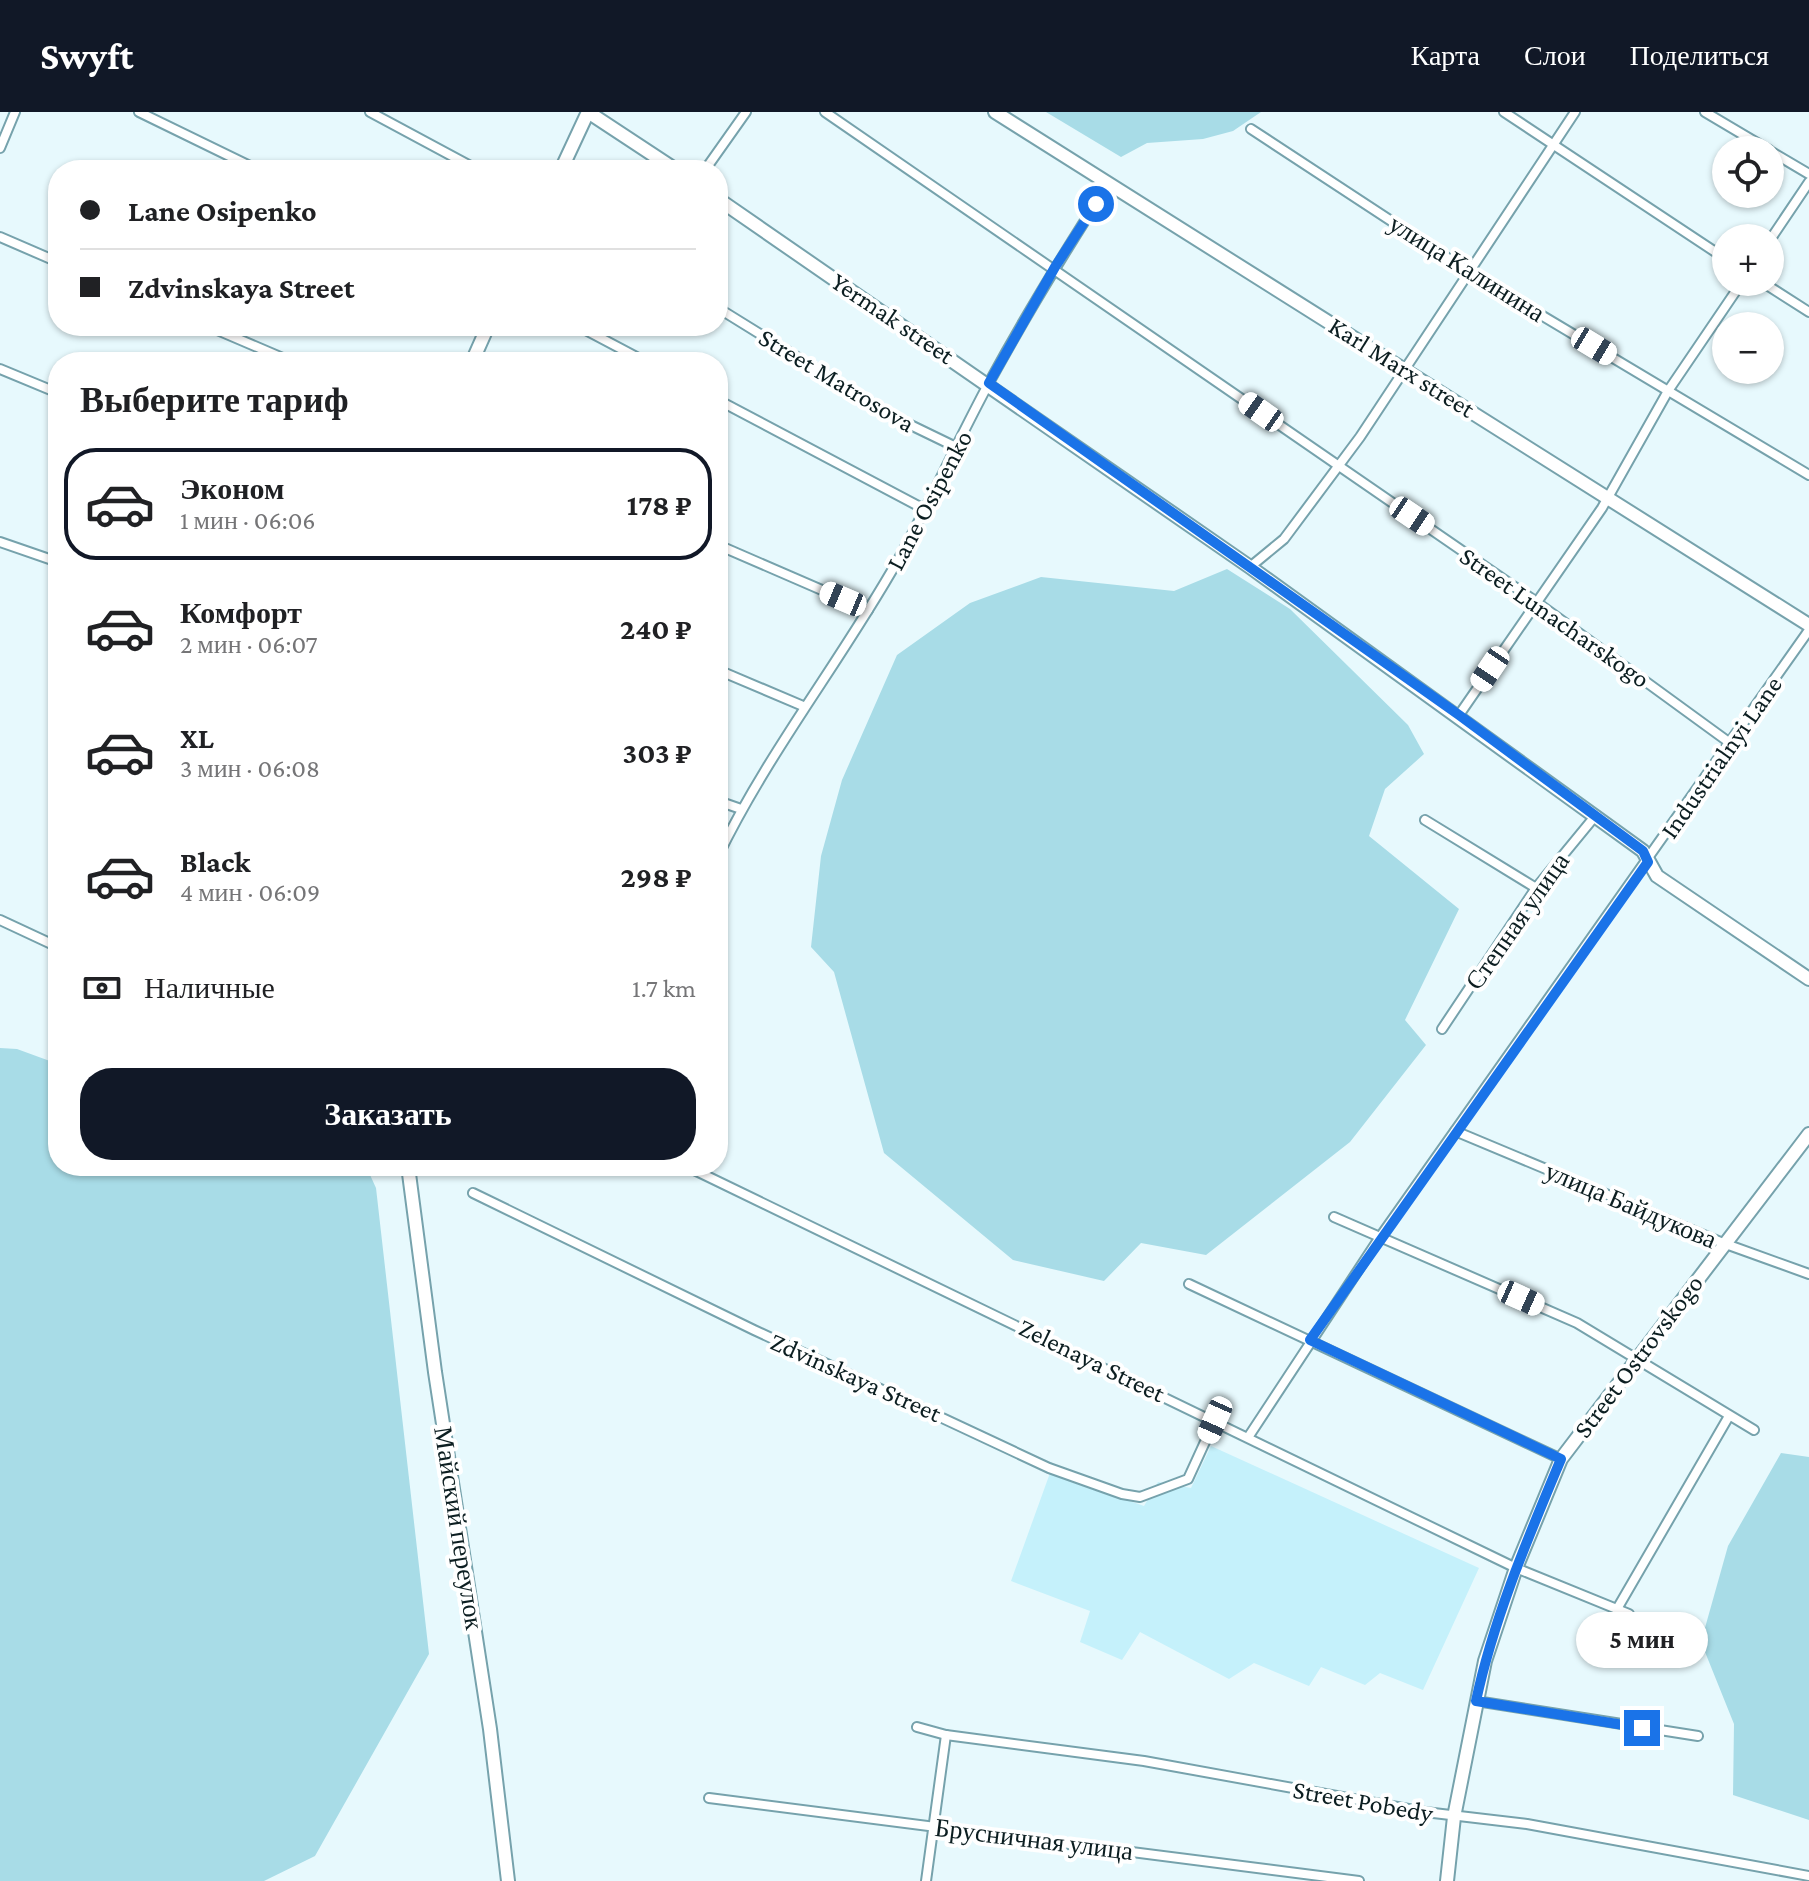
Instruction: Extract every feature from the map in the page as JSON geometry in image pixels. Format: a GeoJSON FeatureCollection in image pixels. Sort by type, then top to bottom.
{"type":"FeatureCollection","features":[{"type":"Feature","properties":{"kind":"street"},"geometry":{"type":"LineString","coordinates":[[0,148],[15,112]]}},
{"type":"Feature","properties":{"kind":"street"},"geometry":{"type":"LineString","coordinates":[[139,112],[237,160]]}},
{"type":"Feature","properties":{"kind":"street"},"geometry":{"type":"LineString","coordinates":[[370,112],[459,160]]}},
{"type":"Feature","properties":{"kind":"street"},"geometry":{"type":"LineString","coordinates":[[566,160],[588,112],[661,160]]}},
{"type":"Feature","properties":{"kind":"street"},"geometry":{"type":"LineString","coordinates":[[712,160],[746,112]]}},
{"type":"Feature","properties":{"kind":"street","name":"Street Lunacharskogo"},"geometry":{"type":"LineString","coordinates":[[825,112],[1055,267],[1535,601],[1730,743]]}},
{"type":"Feature","properties":{"kind":"street","name":"Karl Marx street"},"geometry":{"type":"LineString","coordinates":[[995,112],[1407,369],[1809,627]]}},
{"type":"Feature","properties":{"kind":"street"},"geometry":{"type":"LineString","coordinates":[[1504,112],[1712,250]]}},
{"type":"Feature","properties":{"kind":"street"},"geometry":{"type":"LineString","coordinates":[[1250,567],[1284,539],[1338,466],[1407,369],[1575,112]]}},
{"type":"Feature","properties":{"kind":"street"},"geometry":{"type":"LineString","coordinates":[[1705,112],[1745,136]]}},
{"type":"Feature","properties":{"kind":"street","name":"улица Калинина"},"geometry":{"type":"LineString","coordinates":[[1251,129],[1469,272],[1809,475]]}},
{"type":"Feature","properties":{"kind":"street"},"geometry":{"type":"LineString","coordinates":[[1784,159],[1809,174]]}},
{"type":"Feature","properties":{"kind":"street"},"geometry":{"type":"LineString","coordinates":[[1781,224],[1809,182]]}},
{"type":"Feature","properties":{"kind":"street","name":"Lane Osipenko"},"geometry":{"type":"LineString","coordinates":[[728,836],[803,706],[868,610],[926,510],[989,383],[1055,267],[1109,183]]}},
{"type":"Feature","properties":{"kind":"street","name":"Yermak street"},"geometry":{"type":"LineString","coordinates":[[728,206],[989,383],[1459,715],[1643,851],[1657,876],[1809,979]]}},
{"type":"Feature","properties":{"kind":"street"},"geometry":{"type":"LineString","coordinates":[[0,237],[48,258]]}},
{"type":"Feature","properties":{"kind":"street"},"geometry":{"type":"LineString","coordinates":[[1459,715],[1608,498],[1668,391],[1732,296]]}},
{"type":"Feature","properties":{"kind":"street"},"geometry":{"type":"LineString","coordinates":[[1784,296],[1809,312]]}},
{"type":"Feature","properties":{"kind":"street","name":"Street Matrosova"},"geometry":{"type":"LineString","coordinates":[[728,314],[894,417],[958,448]]}},
{"type":"Feature","properties":{"kind":"street"},"geometry":{"type":"LineString","coordinates":[[231,336],[269,352]]}},
{"type":"Feature","properties":{"kind":"street"},"geometry":{"type":"LineString","coordinates":[[598,336],[628,352]]}},
{"type":"Feature","properties":{"kind":"street"},"geometry":{"type":"LineString","coordinates":[[0,369],[48,389]]}},
{"type":"Feature","properties":{"kind":"street"},"geometry":{"type":"LineString","coordinates":[[728,405],[926,510]]}},
{"type":"Feature","properties":{"kind":"street"},"geometry":{"type":"LineString","coordinates":[[0,542],[48,559]]}},
{"type":"Feature","properties":{"kind":"street"},"geometry":{"type":"LineString","coordinates":[[728,549],[868,610]]}},
{"type":"Feature","properties":{"kind":"street","name":"Industrialnyi Lane"},"geometry":{"type":"LineString","coordinates":[[1249,1436],[1380,1237],[1648,862],[1809,627]]}},
{"type":"Feature","properties":{"kind":"street"},"geometry":{"type":"LineString","coordinates":[[728,674],[803,706]]}},
{"type":"Feature","properties":{"kind":"street"},"geometry":{"type":"LineString","coordinates":[[728,804],[741,809]]}},
{"type":"Feature","properties":{"kind":"street","name":"Степная улица"},"geometry":{"type":"LineString","coordinates":[[1442,1029],[1536,888],[1596,815]]}},
{"type":"Feature","properties":{"kind":"street"},"geometry":{"type":"LineString","coordinates":[[1425,820],[1536,888]]}},
{"type":"Feature","properties":{"kind":"street"},"geometry":{"type":"LineString","coordinates":[[0,920],[48,942]]}},
{"type":"Feature","properties":{"kind":"street","name":"улица Байдукова"},"geometry":{"type":"LineString","coordinates":[[1455,1131],[1723,1243],[1809,1274]]}},
{"type":"Feature","properties":{"kind":"street","name":"Street Ostrovskogo"},"geometry":{"type":"LineString","coordinates":[[1447,1881],[1454,1817],[1485,1661],[1516,1568],[1561,1459],[1809,1134]]}},
{"type":"Feature","properties":{"kind":"street","name":"Майский переулок"},"geometry":{"type":"LineString","coordinates":[[409,1176],[435,1372],[490,1729],[508,1881]]}},
{"type":"Feature","properties":{"kind":"street","name":"Zelenaya Street"},"geometry":{"type":"LineString","coordinates":[[707,1176],[1516,1568],[1629,1614]]}},
{"type":"Feature","properties":{"kind":"street","name":"Zdvinskaya Street"},"geometry":{"type":"LineString","coordinates":[[473,1193],[754,1330],[1049,1468],[1122,1494],[1140,1497],[1188,1479],[1215,1420]]}},
{"type":"Feature","properties":{"kind":"street"},"geometry":{"type":"LineString","coordinates":[[1334,1217],[1577,1323],[1754,1430]]}},
{"type":"Feature","properties":{"kind":"street"},"geometry":{"type":"LineString","coordinates":[[1189,1284],[1561,1459]]}},
{"type":"Feature","properties":{"kind":"street"},"geometry":{"type":"LineString","coordinates":[[1617,1609],[1729,1416]]}},
{"type":"Feature","properties":{"kind":"street"},"geometry":{"type":"LineString","coordinates":[[1476,1701],[1698,1736]]}},
{"type":"Feature","properties":{"kind":"street","name":"Street Pobedy"},"geometry":{"type":"LineString","coordinates":[[917,1727],[946,1735],[1144,1761],[1454,1817],[1527,1824],[1809,1876]]}},
{"type":"Feature","properties":{"kind":"street"},"geometry":{"type":"LineString","coordinates":[[926,1881],[946,1735]]}},
{"type":"Feature","properties":{"kind":"street","name":"Брусничная улица"},"geometry":{"type":"LineString","coordinates":[[709,1798],[932,1828],[957,1827],[1359,1881]]}},
{"type":"Feature","properties":{"kind":"shaded area"},"geometry":{"type":"Polygon","coordinates":[[[1046,112],[1261,112],[1233,131],[1203,139],[1147,143],[1121,157],[1046,112]]]}},
{"type":"Feature","properties":{"kind":"shaded area"},"geometry":{"type":"Polygon","coordinates":[[[1227,569],[1290,609],[1408,725],[1424,754],[1385,789],[1369,836],[1459,909],[1405,1020],[1426,1045],[1350,1142],[1206,1255],[1141,1243],[1104,1281],[1013,1260],[884,1153],[834,972],[811,947],[821,856],[842,780],[897,655],[970,603],[1041,577],[1174,591],[1227,569]]]}},
{"type":"Feature","properties":{"kind":"shaded area"},"geometry":{"type":"Polygon","coordinates":[[[0,1048],[17,1049],[48,1060],[48,1176],[371,1176],[376,1188],[429,1654],[315,1856],[264,1881],[0,1881],[0,1048]]]}},
{"type":"Feature","properties":{"kind":"shaded area"},"geometry":{"type":"Polygon","coordinates":[[[1211,1446],[1479,1568],[1423,1690],[1380,1673],[1365,1685],[1321,1667],[1309,1686],[1254,1663],[1229,1679],[1140,1632],[1122,1660],[1080,1642],[1090,1611],[1011,1581],[1050,1473],[1144,1506],[1158,1482],[1191,1488],[1211,1446]]]}},
{"type":"Feature","properties":{"kind":"shaded area"},"geometry":{"type":"Polygon","coordinates":[[[1781,1453],[1809,1457],[1809,1820],[1733,1795],[1734,1724],[1701,1642],[1728,1546],[1781,1453]]]}},
{"type":"Feature","properties":{"kind":"route"},"geometry":{"type":"LineString","coordinates":[[1096,204],[1055,267],[989,383],[1459,715],[1643,851],[1648,862],[1310,1340],[1561,1459],[1516,1568],[1485,1661],[1476,1701],[1642,1728]]}}]}
